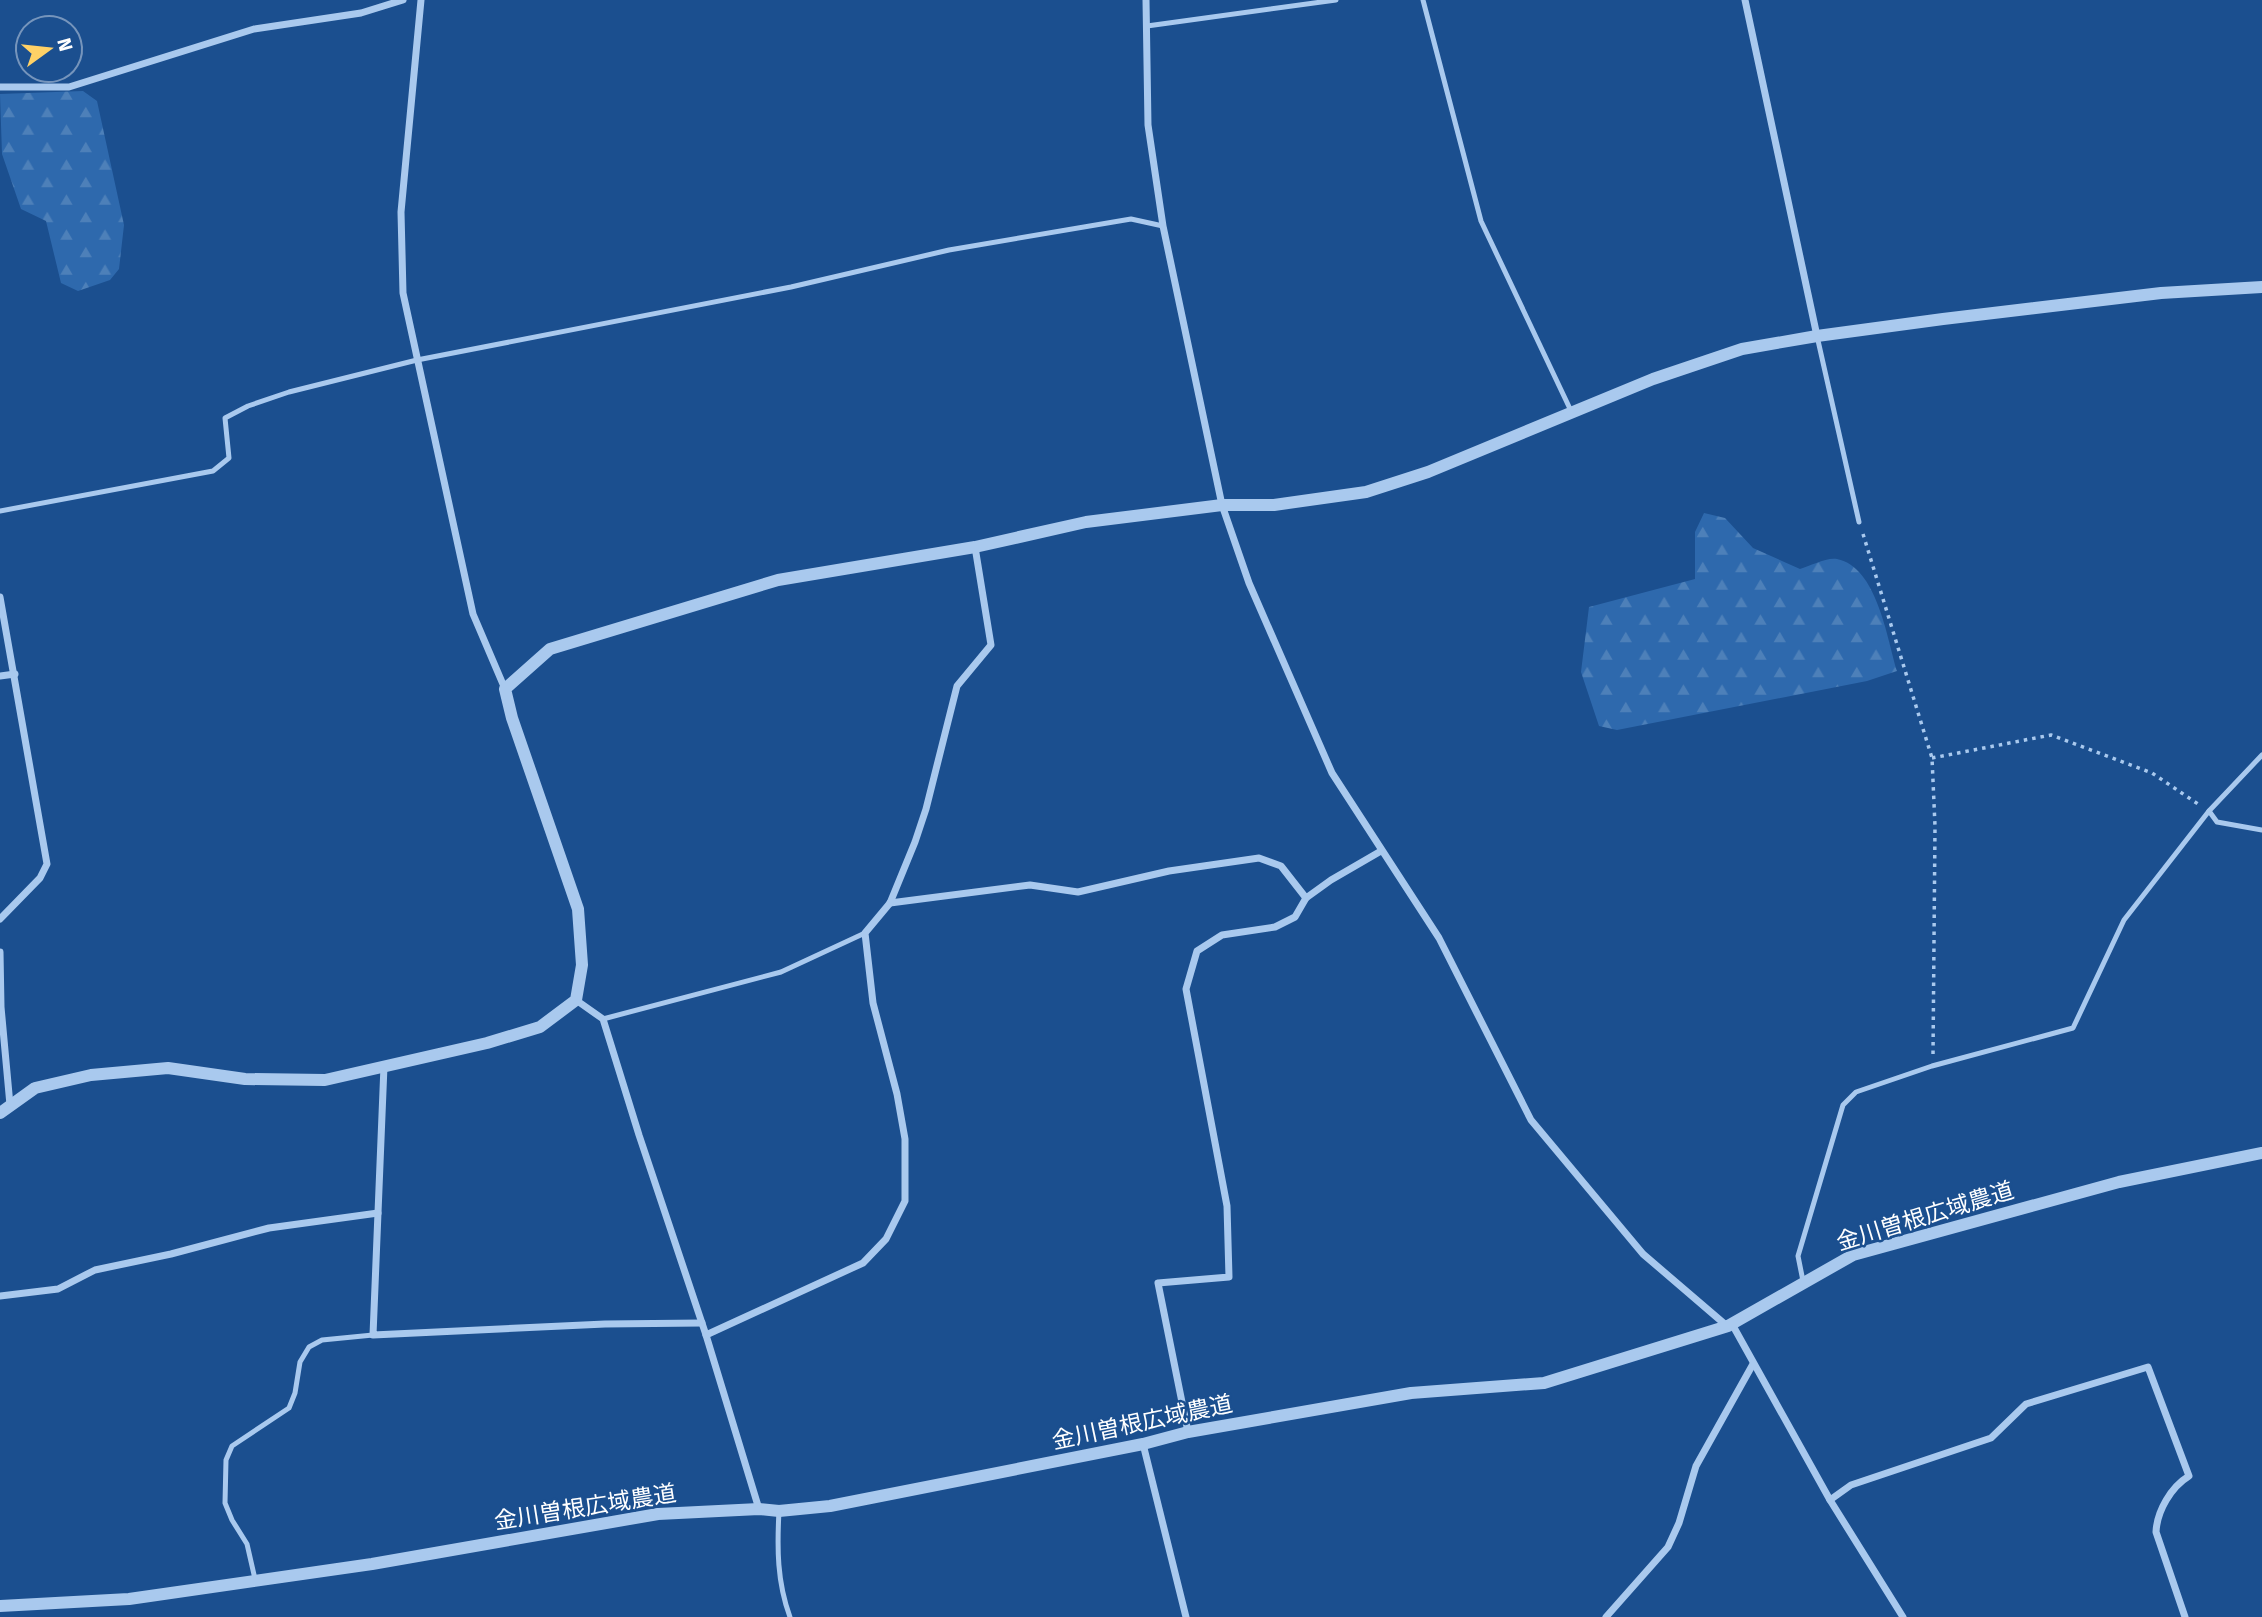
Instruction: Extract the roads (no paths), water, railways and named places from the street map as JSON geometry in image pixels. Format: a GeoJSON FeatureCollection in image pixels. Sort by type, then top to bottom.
{"type":"FeatureCollection","features":[{"type":"Feature","properties":{"kind":"street"},"geometry":{"type":"LineString","coordinates":[[0,87],[69,87],[254,29],[361,13],[403,0]]}},
{"type":"Feature","properties":{"kind":"street"},"geometry":{"type":"LineString","coordinates":[[5,1109],[35,1088],[91,1074],[169,1068],[245,1079],[325,1080],[487,1043],[540,1027],[576,1000],[582,965],[578,909],[512,718],[505,689],[473,614],[403,293],[401,212],[421,0]]}},
{"type":"Feature","properties":{"kind":"street"},"geometry":{"type":"LineString","coordinates":[[1146,0],[1148,125],[1163,226],[1222,505],[1249,583],[1332,773],[1439,939],[1531,1119],[1643,1254],[1730,1325],[1830,1500],[1903,1617]]}},
{"type":"Feature","properties":{"kind":"street"},"geometry":{"type":"LineString","coordinates":[[1745,0],[1817,336]]}},
{"type":"Feature","properties":{"kind":"street"},"geometry":{"type":"LineString","coordinates":[[505,689],[550,649],[765,584],[975,547],[1086,522],[1222,505],[1274,505],[1366,492],[1428,472],[1653,379],[1742,349],[1817,336],[2161,293],[2262,286]]}},
{"type":"Feature","properties":{"kind":"street"},"geometry":{"type":"LineString","coordinates":[[706,1335],[863,1263],[886,1239],[905,1201],[905,1139],[897,1094],[873,1003],[865,933],[890,903],[926,809],[957,686],[991,645],[975,547]]}},
{"type":"Feature","properties":{"kind":"street"},"geometry":{"type":"LineString","coordinates":[[0,597],[47,864],[40,878],[0,919]]}},
{"type":"Feature","properties":{"kind":"street"},"geometry":{"type":"LineString","coordinates":[[0,676],[15,674]]}},
{"type":"Feature","properties":{"kind":"street"},"geometry":{"type":"LineString","coordinates":[[1188,1432],[1158,1283],[1229,1278],[1227,1206],[1186,989],[1197,951],[1222,935],[1275,927],[1295,916],[1306,898],[1331,880],[1381,851]]}},
{"type":"Feature","properties":{"kind":"street"},"geometry":{"type":"LineString","coordinates":[[890,903],[1030,885],[1078,892],[1169,871],[1259,858],[1281,866],[1306,898]]}},
{"type":"Feature","properties":{"kind":"street"},"geometry":{"type":"LineString","coordinates":[[0,952],[5,1109]]}},
{"type":"Feature","properties":{"kind":"street"},"geometry":{"type":"LineString","coordinates":[[576,1000],[603,1019],[706,1335],[758,1508]]}},
{"type":"Feature","properties":{"kind":"street"},"geometry":{"type":"LineString","coordinates":[[384,1066],[373,1335],[605,1324],[702,1324]]}},
{"type":"Feature","properties":{"kind":"street","name":"金川曽根広域農道"},"geometry":{"type":"LineString","coordinates":[[0,1606],[129,1599],[372,1564],[658,1514],[758,1508],[779,1511],[830,1506],[1143,1444],[1188,1432],[1411,1393],[1544,1383],[1730,1325],[1803,1281],[1853,1255],[2119,1182],[2262,1153]]}},
{"type":"Feature","properties":{"kind":"street"},"geometry":{"type":"LineString","coordinates":[[0,1296],[58,1289],[95,1270],[171,1254],[269,1228],[378,1213]]}},
{"type":"Feature","properties":{"kind":"street"},"geometry":{"type":"LineString","coordinates":[[1606,1617],[1668,1547],[1679,1522],[1696,1466],[1753,1364]]}},
{"type":"Feature","properties":{"kind":"street"},"geometry":{"type":"LineString","coordinates":[[1830,1500],[1850,1485],[1991,1438],[2026,1404],[2148,1367],[2189,1476],[2178,1483],[2157,1518],[2156,1532],[2185,1617]]}},
{"type":"Feature","properties":{"kind":"street"},"geometry":{"type":"LineString","coordinates":[[1143,1444],[1186,1617]]}},
{"type":"Feature","properties":{"kind":"lane"},"geometry":{"type":"LineString","coordinates":[[1147,26],[1336,0]]}},
{"type":"Feature","properties":{"kind":"lane"},"geometry":{"type":"LineString","coordinates":[[1423,0],[1481,221],[1572,413]]}},
{"type":"Feature","properties":{"kind":"lane"},"geometry":{"type":"LineString","coordinates":[[0,512],[213,471],[229,458],[225,418],[248,406],[289,392],[417,360],[791,287],[949,250],[1131,219],[1163,226]]}},
{"type":"Feature","properties":{"kind":"lane"},"geometry":{"type":"LineString","coordinates":[[1817,336],[1859,522]]}},
{"type":"Feature","properties":{"kind":"lane"},"geometry":{"type":"LineString","coordinates":[[1803,1281],[1798,1256],[1843,1105],[1856,1092],[1932,1066],[2073,1028],[2124,920],[2209,811],[2262,755]]}},
{"type":"Feature","properties":{"kind":"lane"},"geometry":{"type":"LineString","coordinates":[[2209,811],[2217,822],[2262,830]]}},
{"type":"Feature","properties":{"kind":"lane"},"geometry":{"type":"LineString","coordinates":[[603,1019],[781,972],[865,933]]}},
{"type":"Feature","properties":{"kind":"lane"},"geometry":{"type":"LineString","coordinates":[[255,1581],[247,1544],[225,1503],[226,1460],[232,1446],[289,1408],[295,1393],[300,1362],[309,1347],[322,1340],[373,1335]]}},
{"type":"Feature","properties":{"kind":"lane"},"geometry":{"type":"LineString","coordinates":[[779,1511],[776,1550],[781,1594],[790,1617]]}}]}
